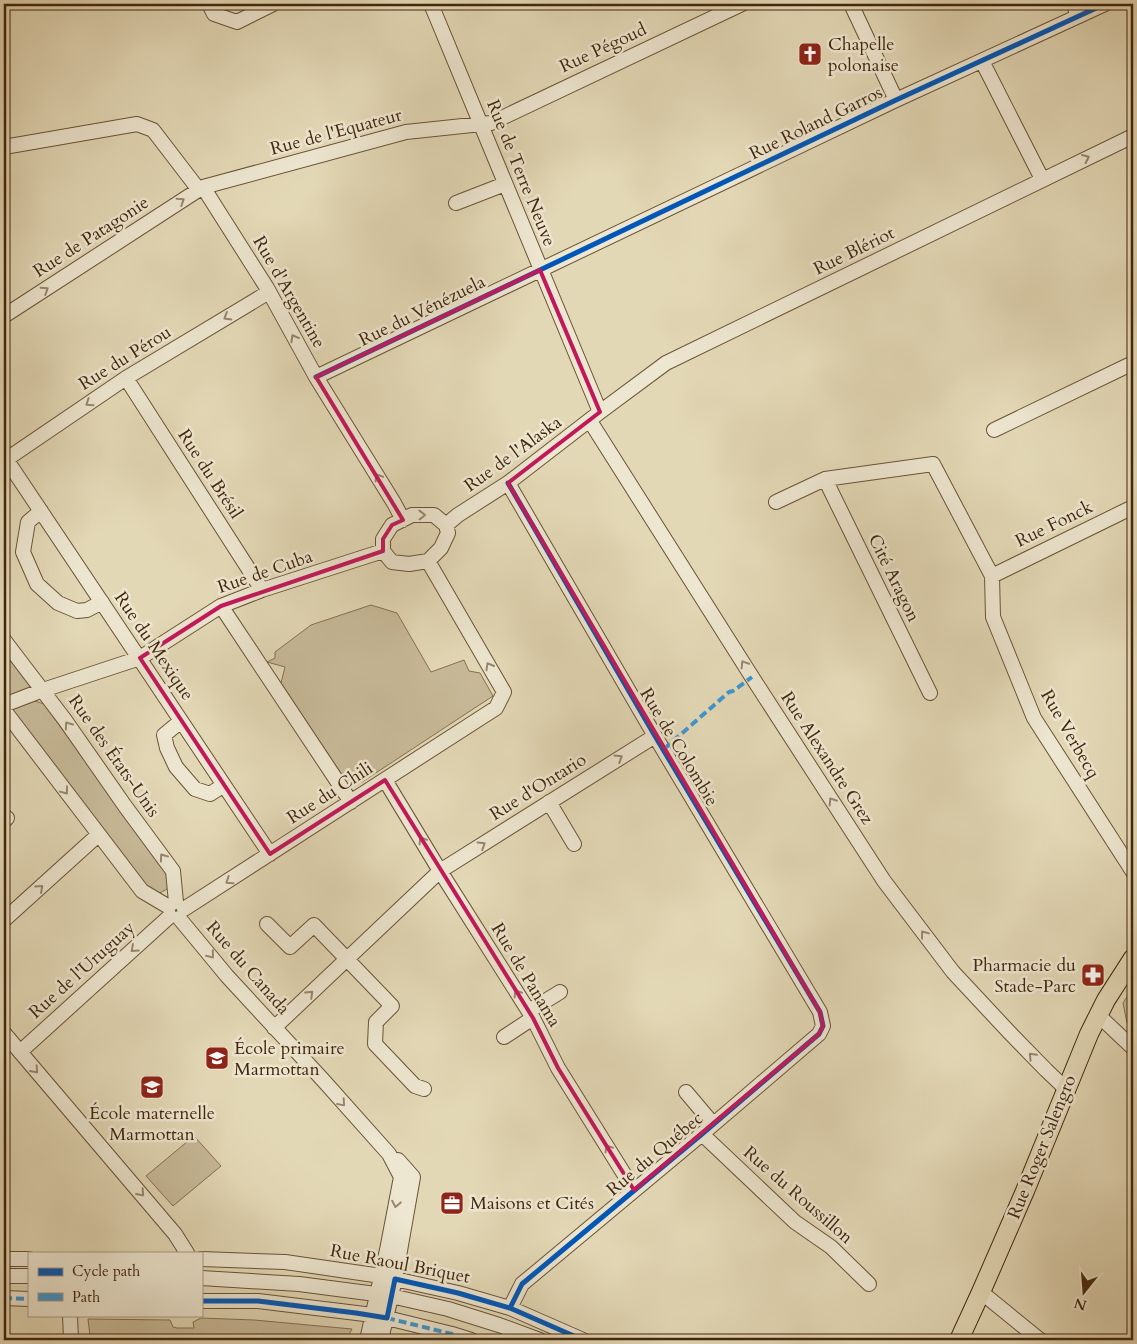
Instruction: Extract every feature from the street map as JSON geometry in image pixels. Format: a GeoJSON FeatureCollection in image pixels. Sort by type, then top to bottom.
{"type":"FeatureCollection","features":[{"type":"Feature","properties":{"kind":"main road","name":"Rue Roger Salengro"},"geometry":{"type":"LineString","coordinates":[[959,1340],[1025,1191],[1089,1034],[1106,1000],[1133,958]]}},
{"type":"Feature","properties":{"kind":"street"},"geometry":{"type":"LineString","coordinates":[[210,4],[214,14],[237,22],[273,4]]}},
{"type":"Feature","properties":{"kind":"street","name":"Rue de Terre Neuve"},"geometry":{"type":"LineString","coordinates":[[431,4],[540,270],[595,417]]}},
{"type":"Feature","properties":{"kind":"street","name":"Rue Pégoud"},"geometry":{"type":"LineString","coordinates":[[480,123],[491,123],[742,4]]}},
{"type":"Feature","properties":{"kind":"street"},"geometry":{"type":"LineString","coordinates":[[851,4],[896,100]]}},
{"type":"Feature","properties":{"kind":"street","name":"Rue Roland Garros"},"geometry":{"type":"LineString","coordinates":[[540,270],[896,100],[982,61],[1076,10],[1105,4]]}},
{"type":"Feature","properties":{"kind":"street"},"geometry":{"type":"LineString","coordinates":[[982,61],[1042,180]]}},
{"type":"Feature","properties":{"kind":"street","name":"Rue de l'Equateur"},"geometry":{"type":"LineString","coordinates":[[201,188],[406,132],[480,123]]}},
{"type":"Feature","properties":{"kind":"street","name":"Rue d'Argentine"},"geometry":{"type":"LineString","coordinates":[[4,147],[137,124],[153,130],[201,188],[269,292],[316,378],[403,520]]}},
{"type":"Feature","properties":{"kind":"street","name":"Rue Blériot"},"geometry":{"type":"LineString","coordinates":[[595,417],[666,363],[1133,136]]}},
{"type":"Feature","properties":{"kind":"street"},"geometry":{"type":"LineString","coordinates":[[456,204],[505,184]]}},
{"type":"Feature","properties":{"kind":"street","name":"Rue de Patagonie"},"geometry":{"type":"LineString","coordinates":[[4,316],[201,188]]}},
{"type":"Feature","properties":{"kind":"street","name":"Rue du Vénézuela"},"geometry":{"type":"LineString","coordinates":[[316,378],[540,270]]}},
{"type":"Feature","properties":{"kind":"street","name":"Rue du Pérou"},"geometry":{"type":"LineString","coordinates":[[5,460],[126,378],[269,292]]}},
{"type":"Feature","properties":{"kind":"street"},"geometry":{"type":"LineString","coordinates":[[994,430],[1133,364]]}},
{"type":"Feature","properties":{"kind":"street","name":"Rue du Brésil"},"geometry":{"type":"LineString","coordinates":[[126,378],[262,590]]}},
{"type":"Feature","properties":{"kind":"street","name":"Rue de l'Alaska"},"geometry":{"type":"LineString","coordinates":[[446,525],[458,515],[508,484],[595,417]]}},
{"type":"Feature","properties":{"kind":"street","name":"Rue Alexandre Grez"},"geometry":{"type":"LineString","coordinates":[[595,417],[752,677],[884,881],[954,972],[1015,1038],[1067,1090]]}},
{"type":"Feature","properties":{"kind":"street","name":"Rue du Mexique"},"geometry":{"type":"LineString","coordinates":[[5,460],[140,658],[270,854]]}},
{"type":"Feature","properties":{"kind":"street"},"geometry":{"type":"LineString","coordinates":[[776,502],[825,479],[933,464],[992,576]]}},
{"type":"Feature","properties":{"kind":"street","name":"Cité Aragon"},"geometry":{"type":"LineString","coordinates":[[825,479],[930,693]]}},
{"type":"Feature","properties":{"kind":"street","name":"Rue de Colombie"},"geometry":{"type":"LineString","coordinates":[[508,484],[655,736],[820,1012],[823,1026]]}},
{"type":"Feature","properties":{"kind":"street","name":"Rue Fonck"},"geometry":{"type":"LineString","coordinates":[[992,576],[1133,507]]}},
{"type":"Feature","properties":{"kind":"street"},"geometry":{"type":"LineString","coordinates":[[41,512],[28,522],[23,552],[37,584],[58,603],[77,611],[87,610],[102,602]]}},
{"type":"Feature","properties":{"kind":"street"},"geometry":{"type":"LineString","coordinates":[[434,515],[446,525],[448,533],[441,548],[428,561],[409,564],[392,562],[383,551],[383,539],[392,525],[403,520],[412,516],[434,515]]}},
{"type":"Feature","properties":{"kind":"street","name":"Rue de Cuba"},"geometry":{"type":"LineString","coordinates":[[4,705],[140,658],[221,606],[262,590],[383,551]]}},
{"type":"Feature","properties":{"kind":"street","name":"Rue du Chili"},"geometry":{"type":"LineString","coordinates":[[176,910],[270,854],[496,708],[504,692],[428,561]]}},
{"type":"Feature","properties":{"kind":"street","name":"Rue Verbecq"},"geometry":{"type":"LineString","coordinates":[[992,576],[993,617],[1034,718],[1133,872]]}},
{"type":"Feature","properties":{"kind":"street"},"geometry":{"type":"LineString","coordinates":[[221,606],[351,802]]}},
{"type":"Feature","properties":{"kind":"street","name":"Rue des États-Unis"},"geometry":{"type":"LineString","coordinates":[[4,640],[43,690],[173,871],[176,910]]}},
{"type":"Feature","properties":{"kind":"street"},"geometry":{"type":"LineString","coordinates":[[4,710],[142,891],[176,910]]}},
{"type":"Feature","properties":{"kind":"street"},"geometry":{"type":"LineString","coordinates":[[181,721],[164,735],[167,748],[176,767],[195,788],[210,794],[224,785]]}},
{"type":"Feature","properties":{"kind":"street","name":"Rue d'Ontario"},"geometry":{"type":"LineString","coordinates":[[274,1028],[440,871],[655,736]]}},
{"type":"Feature","properties":{"kind":"street","name":"Rue de Panama"},"geometry":{"type":"LineString","coordinates":[[385,780],[440,871],[531,1014],[558,1068],[634,1190]]}},
{"type":"Feature","properties":{"kind":"street"},"geometry":{"type":"LineString","coordinates":[[549,802],[574,844]]}},
{"type":"Feature","properties":{"kind":"street"},"geometry":{"type":"LineString","coordinates":[[4,920],[98,835]]}},
{"type":"Feature","properties":{"kind":"street","name":"Rue du Canada"},"geometry":{"type":"LineString","coordinates":[[176,910],[227,976],[389,1154],[400,1161],[413,1177],[388,1277]]}},
{"type":"Feature","properties":{"kind":"street","name":"Rue de l'Uruguay"},"geometry":{"type":"LineString","coordinates":[[20,1052],[176,910]]}},
{"type":"Feature","properties":{"kind":"street"},"geometry":{"type":"LineString","coordinates":[[267,924],[290,947],[314,925],[392,1006],[376,1022],[375,1044],[415,1086],[424,1088]]}},
{"type":"Feature","properties":{"kind":"street"},"geometry":{"type":"LineString","coordinates":[[504,1037],[560,992]]}},
{"type":"Feature","properties":{"kind":"street"},"geometry":{"type":"LineString","coordinates":[[1098,1015],[1133,1048]]}},
{"type":"Feature","properties":{"kind":"street","name":"Rue du Québec"},"geometry":{"type":"LineString","coordinates":[[510,1308],[522,1284],[819,1034],[823,1026]]}},
{"type":"Feature","properties":{"kind":"street"},"geometry":{"type":"LineString","coordinates":[[4,1033],[175,1234],[186,1252]]}},
{"type":"Feature","properties":{"kind":"street"},"geometry":{"type":"LineString","coordinates":[[686,1092],[713,1124]]}},
{"type":"Feature","properties":{"kind":"street","name":"Rue du Roussillon"},"geometry":{"type":"LineString","coordinates":[[702,1134],[795,1222],[831,1247],[869,1284]]}},
{"type":"Feature","properties":{"kind":"street"},"geometry":{"type":"LineString","coordinates":[[4,1259],[28,1259]]}},
{"type":"Feature","properties":{"kind":"street","name":"Rue Raoul Briquet"},"geometry":{"type":"LineString","coordinates":[[202,1259],[285,1262],[388,1277],[458,1293],[510,1308],[583,1340]]}},
{"type":"Feature","properties":{"kind":"street"},"geometry":{"type":"LineString","coordinates":[[4,1276],[28,1276]]}},
{"type":"Feature","properties":{"kind":"street"},"geometry":{"type":"LineString","coordinates":[[381,1340],[380,1317],[388,1277]]}},
{"type":"Feature","properties":{"kind":"street"},"geometry":{"type":"LineString","coordinates":[[202,1278],[299,1284],[384,1295],[456,1312],[540,1340]]}},
{"type":"Feature","properties":{"kind":"street"},"geometry":{"type":"LineString","coordinates":[[981,1292],[1040,1340]]}},
{"type":"Feature","properties":{"kind":"street"},"geometry":{"type":"LineString","coordinates":[[4,1298],[28,1299]]}},
{"type":"Feature","properties":{"kind":"street"},"geometry":{"type":"LineString","coordinates":[[202,1301],[258,1302],[380,1317],[471,1340]]}},
{"type":"Feature","properties":{"kind":"street"},"geometry":{"type":"LineString","coordinates":[[70,1316],[71,1340]]}},
{"type":"Feature","properties":{"kind":"street"},"geometry":{"type":"LineString","coordinates":[[368,1340],[380,1317]]}},
{"type":"Feature","properties":{"kind":"highlighted area"},"geometry":{"type":"Polygon","coordinates":[[[540,270],[600,412],[508,483],[820,1012],[823,1026],[819,1034],[634,1190],[558,1068],[533,1018],[385,780],[270,854],[140,658],[221,606],[383,551],[383,539],[392,525],[403,520],[316,377],[540,270]]]}},
{"type":"Feature","properties":{"kind":"shaded area"},"geometry":{"type":"Polygon","coordinates":[[[371,605],[397,613],[431,672],[464,660],[469,671],[480,673],[493,696],[362,782],[342,775],[281,683],[285,667],[267,662],[275,658],[275,652],[311,625],[371,605]]]}},
{"type":"Feature","properties":{"kind":"shaded area"},"geometry":{"type":"Polygon","coordinates":[[[4,647],[30,684],[29,692],[4,699],[4,647]]]}},
{"type":"Feature","properties":{"kind":"shaded area"},"geometry":{"type":"Polygon","coordinates":[[[35,701],[44,704],[171,881],[172,886],[155,896],[142,887],[11,718],[13,709],[35,701]]]}},
{"type":"Feature","properties":{"kind":"shaded area"},"geometry":{"type":"Polygon","coordinates":[[[1133,987],[1133,1029],[1127,1023],[1123,1003],[1133,987]]]}},
{"type":"Feature","properties":{"kind":"shaded area"},"geometry":{"type":"Polygon","coordinates":[[[194,1136],[221,1166],[173,1206],[146,1176],[194,1136]]]}},
{"type":"Feature","properties":{"kind":"shaded area"},"geometry":{"type":"Polygon","coordinates":[[[201,1318],[254,1320],[352,1329],[346,1340],[127,1340],[90,1336],[88,1319],[170,1320],[173,1327],[194,1328],[193,1322],[201,1318]]]}},
{"type":"Feature","properties":{"kind":"marked path"},"geometry":{"type":"LineString","coordinates":[[664,749],[729,692],[752,677]]}},
{"type":"Feature","properties":{"kind":"marked path"},"geometry":{"type":"LineString","coordinates":[[4,1298],[28,1299]]}},
{"type":"Feature","properties":{"kind":"marked path"},"geometry":{"type":"LineString","coordinates":[[387,1318],[471,1340]]}},
{"type":"Feature","properties":{"kind":"cycle path"},"geometry":{"type":"LineString","coordinates":[[316,377],[896,100],[1105,4]]}},
{"type":"Feature","properties":{"kind":"cycle path"},"geometry":{"type":"LineString","coordinates":[[508,483],[655,736],[820,1012],[823,1026],[819,1034],[522,1284],[510,1308]]}},
{"type":"Feature","properties":{"kind":"cycle path"},"geometry":{"type":"LineString","coordinates":[[202,1301],[258,1301],[387,1318],[395,1279],[458,1293],[510,1308],[583,1340]]}},
{"type":"Feature","properties":{"kind":"place","name":"Chapelle polonaise"},"geometry":{"type":"Point","coordinates":[810,54]}},
{"type":"Feature","properties":{"kind":"place","name":"Pharmacie du Stade-Parc"},"geometry":{"type":"Point","coordinates":[1093,975]}},
{"type":"Feature","properties":{"kind":"place","name":"École primaire Marmottan"},"geometry":{"type":"Point","coordinates":[217,1058]}},
{"type":"Feature","properties":{"kind":"place","name":"École maternelle Marmottan"},"geometry":{"type":"Point","coordinates":[152,1087]}},
{"type":"Feature","properties":{"kind":"place","name":"Maisons et Cités"},"geometry":{"type":"Point","coordinates":[452,1203]}}]}
